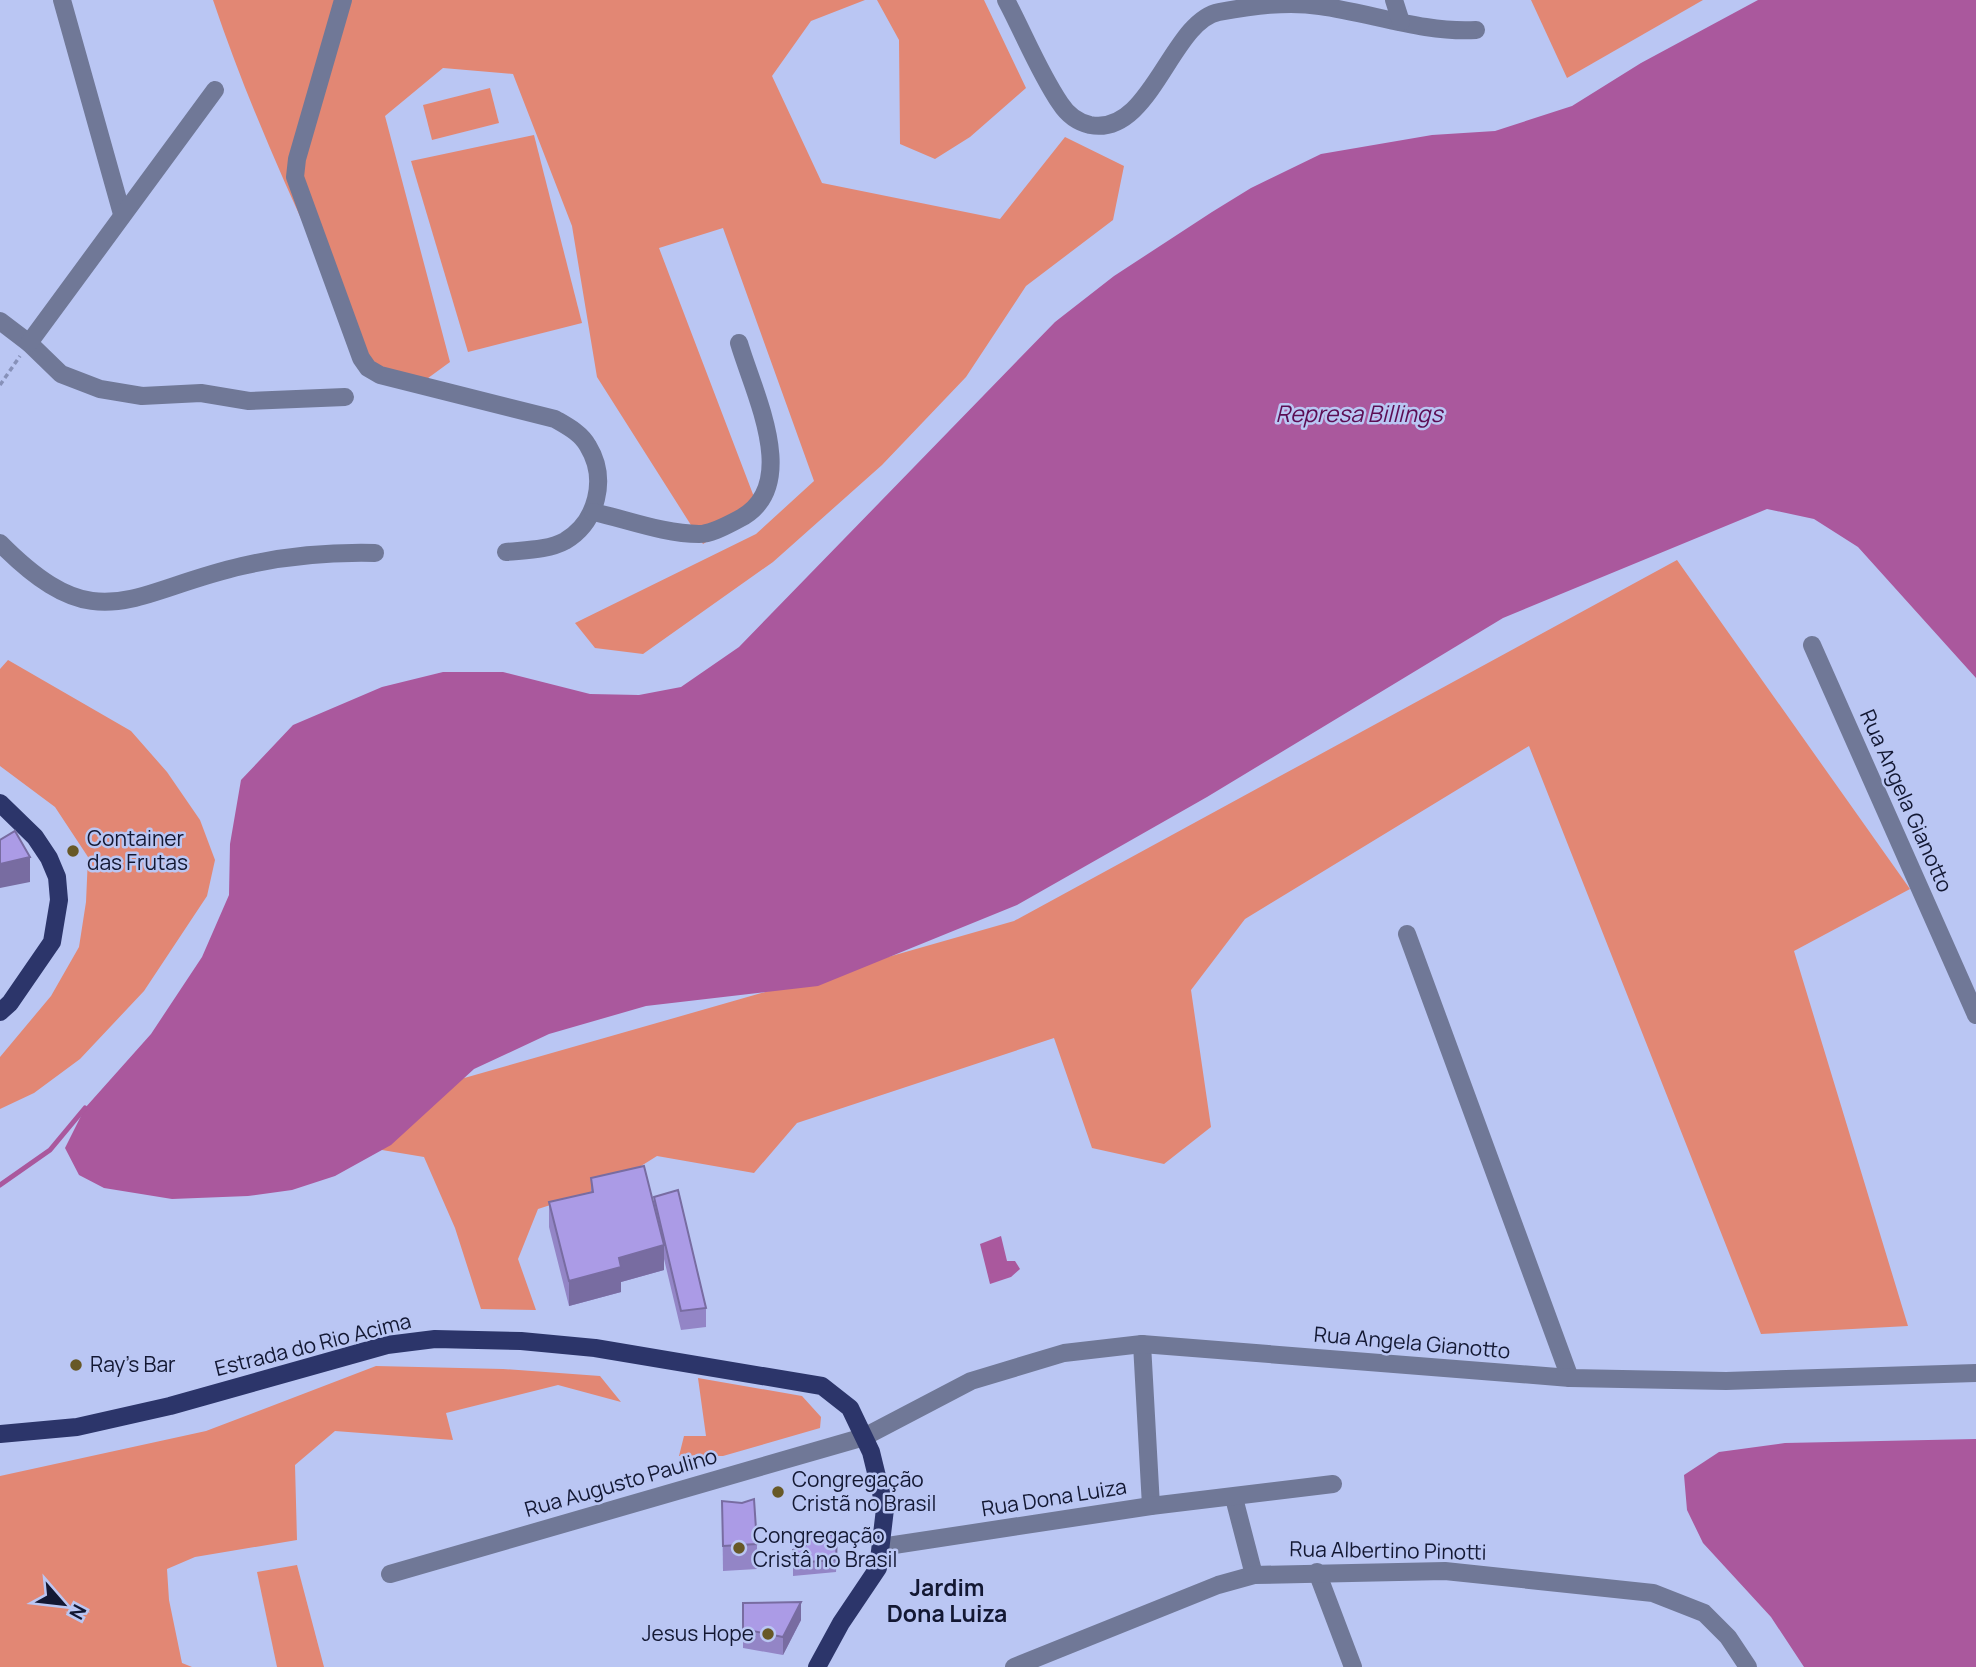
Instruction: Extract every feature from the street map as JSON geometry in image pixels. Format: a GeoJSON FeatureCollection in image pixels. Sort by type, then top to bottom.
{"type":"FeatureCollection","features":[{"type":"Feature","properties":{"kind":"main road"},"geometry":{"type":"LineString","coordinates":[[0,803],[35,837],[50,858],[57,877],[59,900],[52,942],[5,1007]]}},
{"type":"Feature","properties":{"kind":"main road","name":"Estrada do Rio Acima"},"geometry":{"type":"LineString","coordinates":[[0,1434],[77,1427],[130,1415],[387,1345],[462,1339],[595,1348],[822,1386],[849,1408],[864,1437],[885,1509],[878,1568],[841,1623],[817,1667]]}},
{"type":"Feature","properties":{"kind":"street"},"geometry":{"type":"LineString","coordinates":[[62,0],[122,214]]}},
{"type":"Feature","properties":{"kind":"street"},"geometry":{"type":"LineString","coordinates":[[343,0],[297,159],[295,177],[361,358],[368,368],[380,375],[555,419],[574,430],[589,446],[597,470],[599,489],[593,512],[583,527],[563,542],[506,551]]}},
{"type":"Feature","properties":{"kind":"street"},"geometry":{"type":"LineString","coordinates":[[1006,0],[1060,103],[1083,123],[1096,126],[1114,122],[1133,111],[1213,6],[1294,4],[1447,32],[1476,30]]}},
{"type":"Feature","properties":{"kind":"street"},"geometry":{"type":"LineString","coordinates":[[1394,0],[1401,22]]}},
{"type":"Feature","properties":{"kind":"street"},"geometry":{"type":"LineString","coordinates":[[29,343],[215,90]]}},
{"type":"Feature","properties":{"kind":"street"},"geometry":{"type":"LineString","coordinates":[[0,321],[29,343],[61,374],[111,391],[162,396],[201,393],[249,401],[345,397]]}},
{"type":"Feature","properties":{"kind":"street"},"geometry":{"type":"LineString","coordinates":[[593,512],[701,534],[723,527],[752,512],[765,498],[771,473],[771,449],[739,343]]}},
{"type":"Feature","properties":{"kind":"street"},"geometry":{"type":"LineString","coordinates":[[0,543],[45,583],[74,598],[97,602],[140,599],[208,575],[281,559],[375,553]]}},
{"type":"Feature","properties":{"kind":"street","name":"Rua Angela Gianotto"},"geometry":{"type":"LineString","coordinates":[[1812,645],[1976,1015]]}},
{"type":"Feature","properties":{"kind":"street"},"geometry":{"type":"LineString","coordinates":[[1407,934],[1570,1378]]}},
{"type":"Feature","properties":{"kind":"street"},"geometry":{"type":"LineString","coordinates":[[1142,1344],[1151,1506]]}},
{"type":"Feature","properties":{"kind":"street","name":"Rua Angela Gianotto"},"geometry":{"type":"LineString","coordinates":[[864,1437],[971,1381],[1064,1353],[1142,1344],[1570,1378],[1726,1381],[1976,1373]]}},
{"type":"Feature","properties":{"kind":"street","name":"Rua Augusto Paulino"},"geometry":{"type":"LineString","coordinates":[[390,1574],[864,1437]]}},
{"type":"Feature","properties":{"kind":"street","name":"Rua Dona Luiza"},"geometry":{"type":"LineString","coordinates":[[881,1547],[1151,1506],[1234,1498],[1334,1483]]}},
{"type":"Feature","properties":{"kind":"street"},"geometry":{"type":"LineString","coordinates":[[1234,1498],[1254,1575]]}},
{"type":"Feature","properties":{"kind":"street","name":"Rua Albertino Pinotti"},"geometry":{"type":"LineString","coordinates":[[1014,1667],[1218,1585],[1254,1575],[1445,1571],[1653,1593],[1704,1613],[1728,1637],[1748,1667]]}},
{"type":"Feature","properties":{"kind":"street"},"geometry":{"type":"LineString","coordinates":[[1317,1572],[1353,1667]]}},
{"type":"Feature","properties":{"kind":"path"},"geometry":{"type":"LineString","coordinates":[[0,385],[29,343]]}},
{"type":"Feature","properties":{"kind":"shaded area"},"geometry":{"type":"Polygon","coordinates":[[[213,0],[865,0],[811,21],[772,76],[822,183],[1000,219],[1065,137],[1124,166],[1113,220],[1026,286],[966,377],[882,465],[773,562],[643,654],[595,648],[575,623],[756,534],[814,481],[723,228],[659,248],[759,510],[703,544],[597,377],[572,226],[513,74],[443,68],[385,116],[450,362],[424,381],[384,369],[364,354],[264,135],[213,0]]]}},
{"type":"Feature","properties":{"kind":"shaded area"},"geometry":{"type":"Polygon","coordinates":[[[877,0],[984,0],[1026,88],[970,137],[935,159],[900,144],[899,40],[877,0]]]}},
{"type":"Feature","properties":{"kind":"shaded area"},"geometry":{"type":"Polygon","coordinates":[[[1531,0],[1703,0],[1567,78],[1531,0]]]}},
{"type":"Feature","properties":{"kind":"shaded area"},"geometry":{"type":"Polygon","coordinates":[[[490,88],[499,123],[432,140],[423,105],[490,88]]]}},
{"type":"Feature","properties":{"kind":"shaded area"},"geometry":{"type":"Polygon","coordinates":[[[534,135],[582,323],[468,352],[411,161],[534,135]]]}},
{"type":"Feature","properties":{"kind":"shaded area"},"geometry":{"type":"Polygon","coordinates":[[[1677,560],[1910,889],[1794,951],[1908,1326],[1761,1334],[1529,746],[1245,919],[1191,990],[1211,1127],[1164,1164],[1092,1148],[1054,1038],[797,1123],[754,1173],[657,1156],[609,1186],[538,1209],[518,1259],[536,1310],[481,1309],[455,1228],[424,1157],[376,1149],[394,1098],[1014,921],[1677,560]]]}},
{"type":"Feature","properties":{"kind":"shaded area"},"geometry":{"type":"Polygon","coordinates":[[[8,660],[131,731],[167,772],[200,820],[215,860],[207,896],[144,991],[80,1059],[34,1093],[0,1109],[0,1057],[51,996],[79,947],[86,902],[88,857],[55,807],[0,766],[0,669],[8,660]]]}},
{"type":"Feature","properties":{"kind":"shaded area"},"geometry":{"type":"Polygon","coordinates":[[[376,1366],[503,1369],[600,1376],[621,1402],[558,1385],[446,1413],[453,1440],[335,1431],[295,1465],[297,1540],[195,1557],[167,1569],[169,1600],[182,1663],[192,1667],[0,1667],[0,1476],[206,1431],[376,1366]]]}},
{"type":"Feature","properties":{"kind":"shaded area"},"geometry":{"type":"Polygon","coordinates":[[[698,1378],[802,1396],[821,1417],[820,1428],[723,1456],[679,1456],[684,1436],[706,1436],[698,1378]]]}},
{"type":"Feature","properties":{"kind":"shaded area"},"geometry":{"type":"Polygon","coordinates":[[[297,1565],[324,1667],[277,1667],[257,1572],[297,1565]]]}},
{"type":"Feature","properties":{"kind":"water","name":"Represa Billings"},"geometry":{"type":"Polygon","coordinates":[[[1758,0],[1976,0],[1976,678],[1858,547],[1814,519],[1767,509],[1503,618],[1207,797],[1017,905],[818,986],[646,1006],[549,1034],[474,1069],[391,1145],[335,1176],[292,1190],[248,1196],[172,1199],[104,1188],[79,1175],[65,1148],[85,1108],[151,1034],[202,957],[229,895],[230,844],[241,780],[293,725],[382,687],[443,672],[503,672],[590,694],[639,695],[681,687],[739,647],[1055,322],[1114,276],[1212,212],[1251,188],[1321,154],[1432,135],[1495,131],[1572,106],[1641,63],[1758,0]]]}},
{"type":"Feature","properties":{"kind":"water"},"geometry":{"type":"Polygon","coordinates":[[[1001,1236],[1007,1261],[1015,1261],[1020,1269],[1011,1277],[990,1284],[980,1244],[1001,1236]]]}},
{"type":"Feature","properties":{"kind":"water"},"geometry":{"type":"Polygon","coordinates":[[[1976,1439],[1976,1667],[1804,1667],[1771,1617],[1703,1543],[1687,1510],[1684,1475],[1719,1452],[1785,1443],[1976,1439]]]}},
{"type":"Feature","properties":{"kind":"building"},"geometry":{"type":"Polygon","coordinates":[[[15,831],[30,857],[0,864],[0,840],[15,831]]]}},
{"type":"Feature","properties":{"kind":"building"},"geometry":{"type":"Polygon","coordinates":[[[644,1166],[664,1245],[619,1258],[621,1267],[569,1281],[549,1202],[593,1192],[591,1178],[644,1166]]]}},
{"type":"Feature","properties":{"kind":"building"},"geometry":{"type":"Polygon","coordinates":[[[678,1190],[706,1308],[681,1311],[654,1197],[678,1190]]]}},
{"type":"Feature","properties":{"kind":"building"},"geometry":{"type":"Polygon","coordinates":[[[754,1499],[757,1544],[723,1546],[722,1501],[742,1503],[754,1499]]]}},
{"type":"Feature","properties":{"kind":"building"},"geometry":{"type":"Polygon","coordinates":[[[806,1535],[837,1535],[836,1560],[793,1563],[793,1550],[806,1545],[806,1535]]]}},
{"type":"Feature","properties":{"kind":"building"},"geometry":{"type":"Polygon","coordinates":[[[801,1602],[783,1637],[743,1629],[743,1603],[801,1602]]]}},
{"type":"Feature","properties":{"kind":"waterway"},"geometry":{"type":"LineString","coordinates":[[0,1185],[50,1150],[85,1108]]}},
{"type":"Feature","properties":{"kind":"place","name":"Container das Frutas"},"geometry":{"type":"Point","coordinates":[73,851]}},
{"type":"Feature","properties":{"kind":"place","name":"Ray's Bar"},"geometry":{"type":"Point","coordinates":[76,1365]}},
{"type":"Feature","properties":{"kind":"place","name":"Congregação Cristã no Brasil"},"geometry":{"type":"Point","coordinates":[778,1492]}},
{"type":"Feature","properties":{"kind":"place","name":"Congregação Cristâ no Brasil"},"geometry":{"type":"Point","coordinates":[739,1548]}},
{"type":"Feature","properties":{"kind":"place","name":"Jesus Hope"},"geometry":{"type":"Point","coordinates":[768,1634]}},
{"type":"Feature","properties":{"kind":"district","name":"Jardim Dona Luiza"},"geometry":{"type":"Point","coordinates":[947,1601]}}]}
